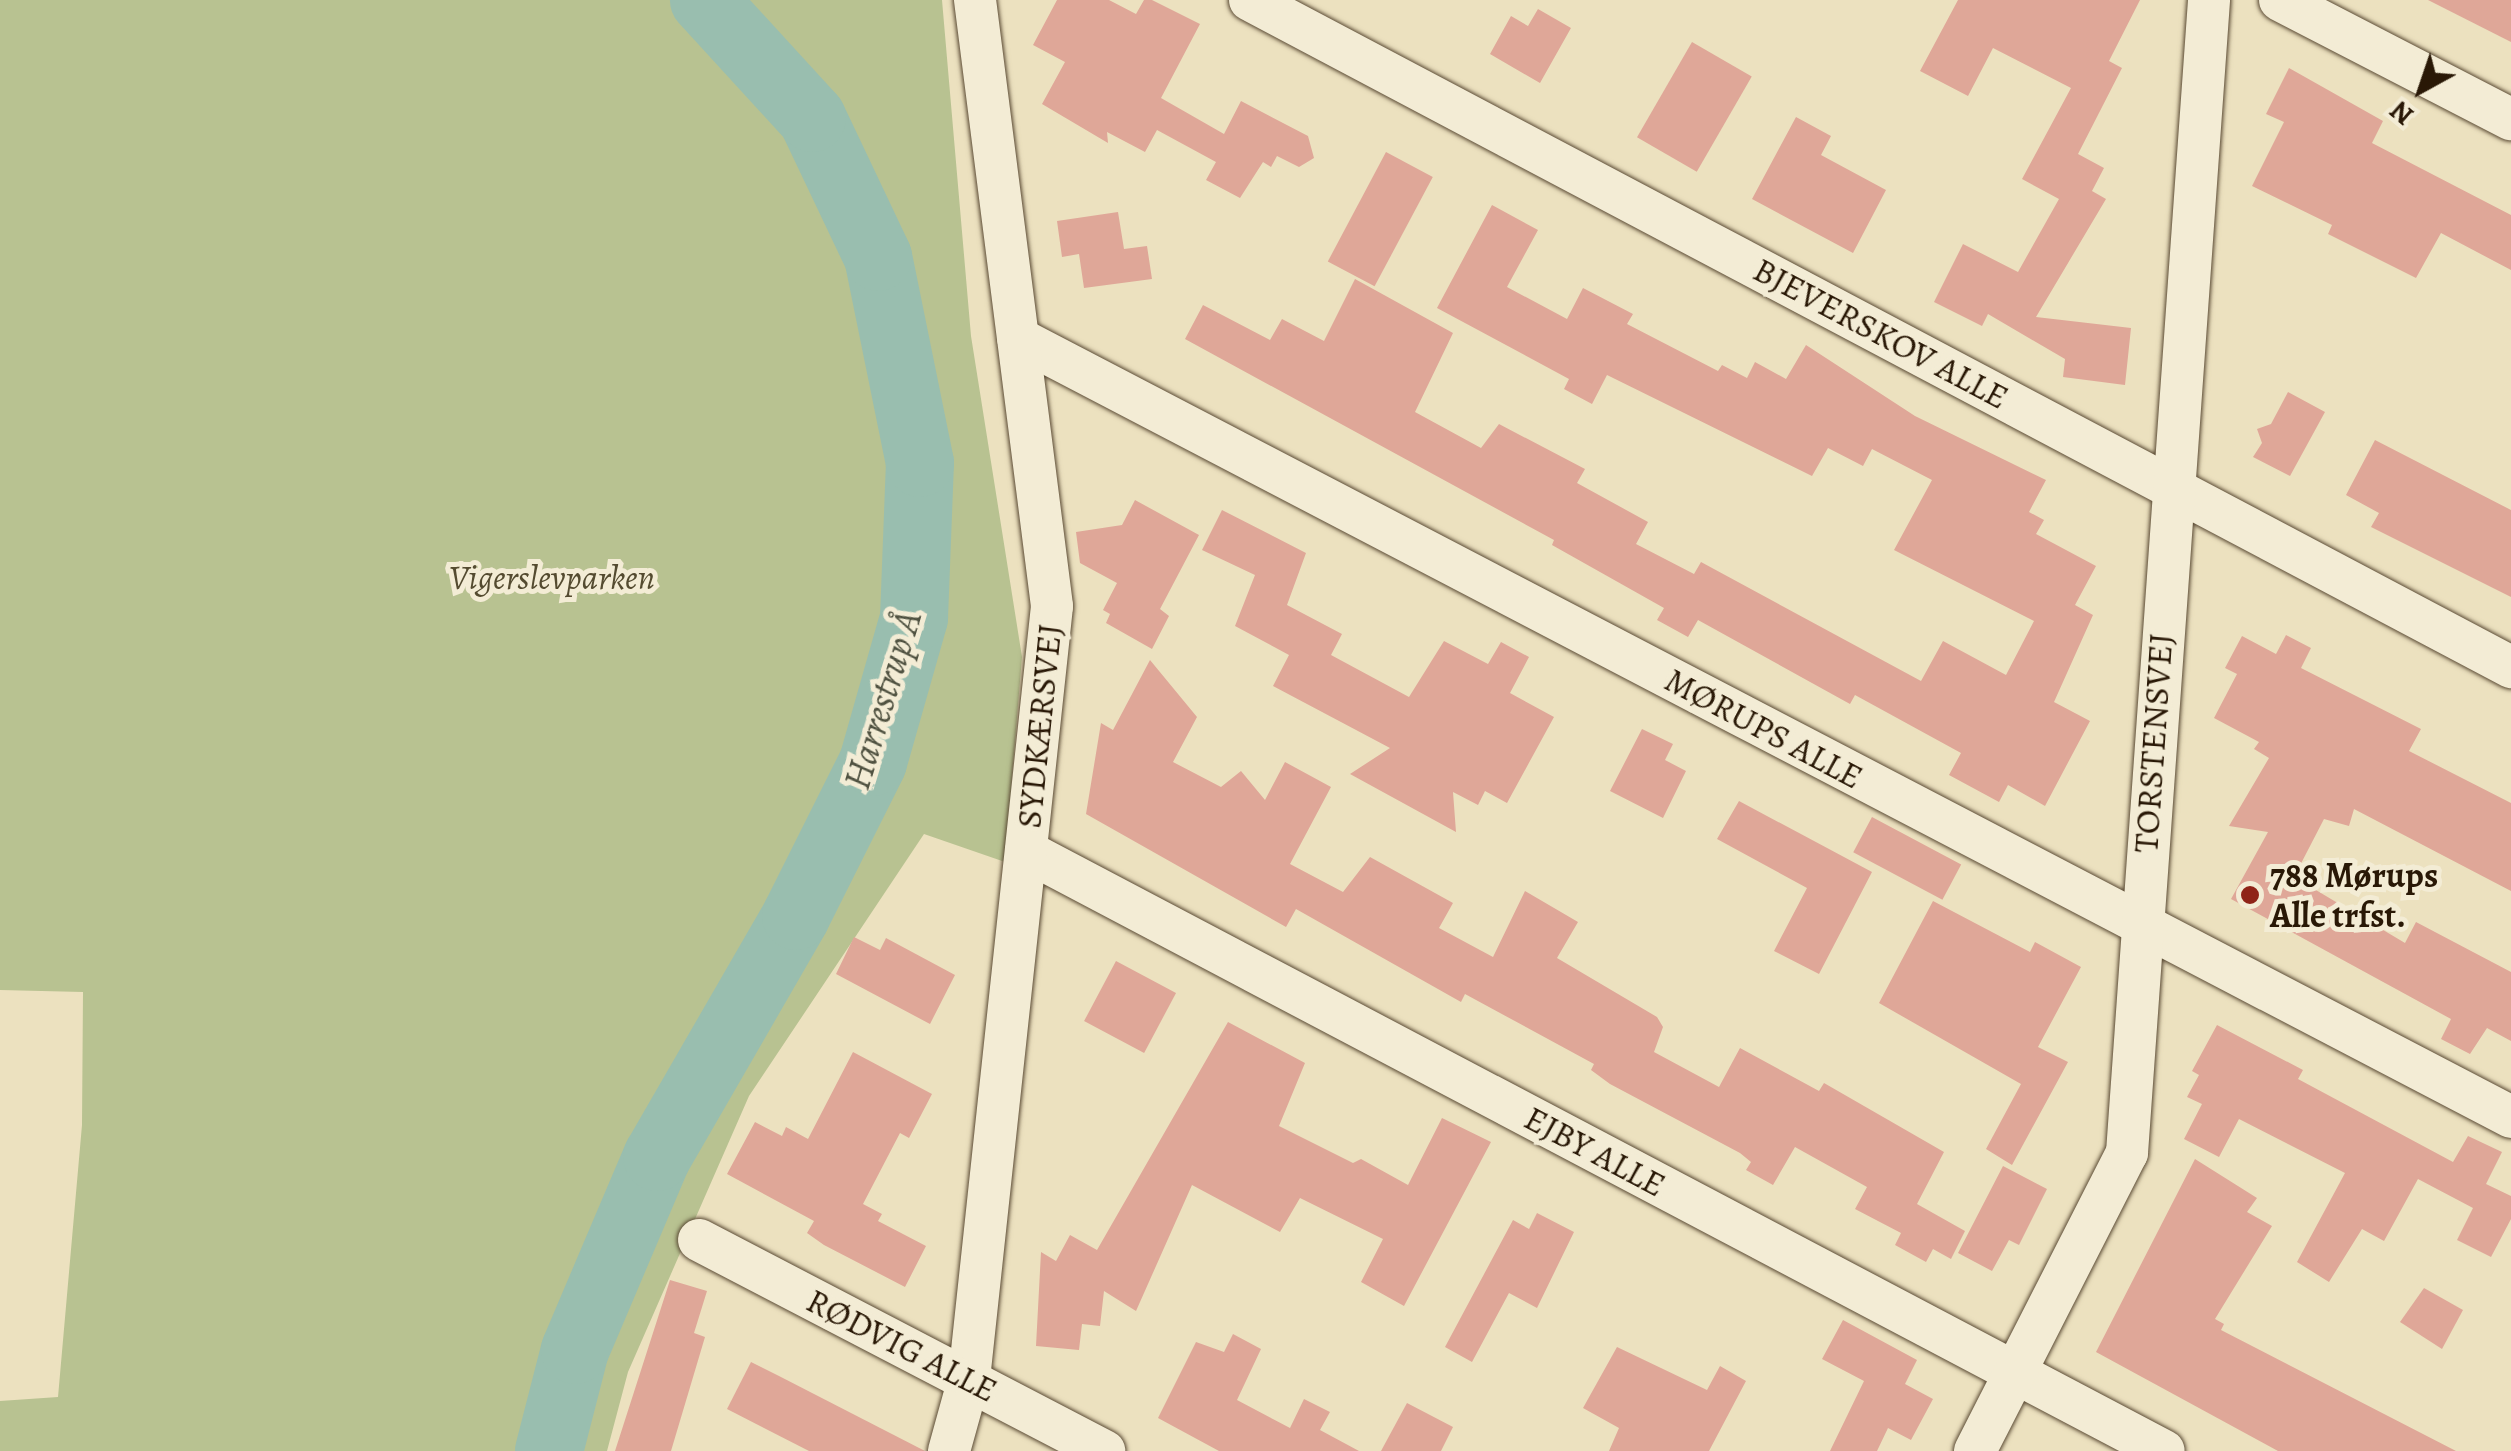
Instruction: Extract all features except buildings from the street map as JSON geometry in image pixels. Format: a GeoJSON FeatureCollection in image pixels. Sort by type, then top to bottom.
{"type":"FeatureCollection","features":[{"type":"Feature","properties":{"kind":"street","name":"SYDKÆRSVEJ"},"geometry":{"type":"LineString","coordinates":[[949,1451],[969,1379],[1052,606],[975,0]]}},
{"type":"Feature","properties":{"kind":"street","name":"BJEVERSKOV ALLE"},"geometry":{"type":"LineString","coordinates":[[1250,0],[2511,667]]}},
{"type":"Feature","properties":{"kind":"street","name":"TORSTENSVEJ"},"geometry":{"type":"LineString","coordinates":[[1974,1451],[2018,1373],[2127,1153],[2170,486],[2209,0]]}},
{"type":"Feature","properties":{"kind":"street"},"geometry":{"type":"LineString","coordinates":[[2280,0],[2511,118]]}},
{"type":"Feature","properties":{"kind":"street","name":"MØRUPS ALLE"},"geometry":{"type":"LineString","coordinates":[[1018,338],[2511,1117]]}},
{"type":"Feature","properties":{"kind":"street","name":"EJBY ALLE"},"geometry":{"type":"LineString","coordinates":[[1026,852],[2164,1451]]}},
{"type":"Feature","properties":{"kind":"street","name":"RØDVIG ALLE"},"geometry":{"type":"LineString","coordinates":[[698,1240],[1104,1451]]}},
{"type":"Feature","properties":{"kind":"green space","name":"Vigerslevparken"},"geometry":{"type":"Polygon","coordinates":[[[0,0],[942,0],[971,336],[1022,657],[1005,862],[924,834],[749,1096],[628,1372],[607,1451],[0,1451],[0,1401],[58,1397],[82,1125],[83,992],[0,990],[0,0]]]}},
{"type":"Feature","properties":{"kind":"waterway","name":"Harrestrup Å"},"geometry":{"type":"LineString","coordinates":[[549,1451],[575,1350],[657,1157],[796,916],[873,762],[914,618],[920,463],[878,257],[812,118],[704,0]]}},
{"type":"Feature","properties":{"kind":"place","name":"788 Mørups Alle trfst."},"geometry":{"type":"Point","coordinates":[2250,895]}}]}
